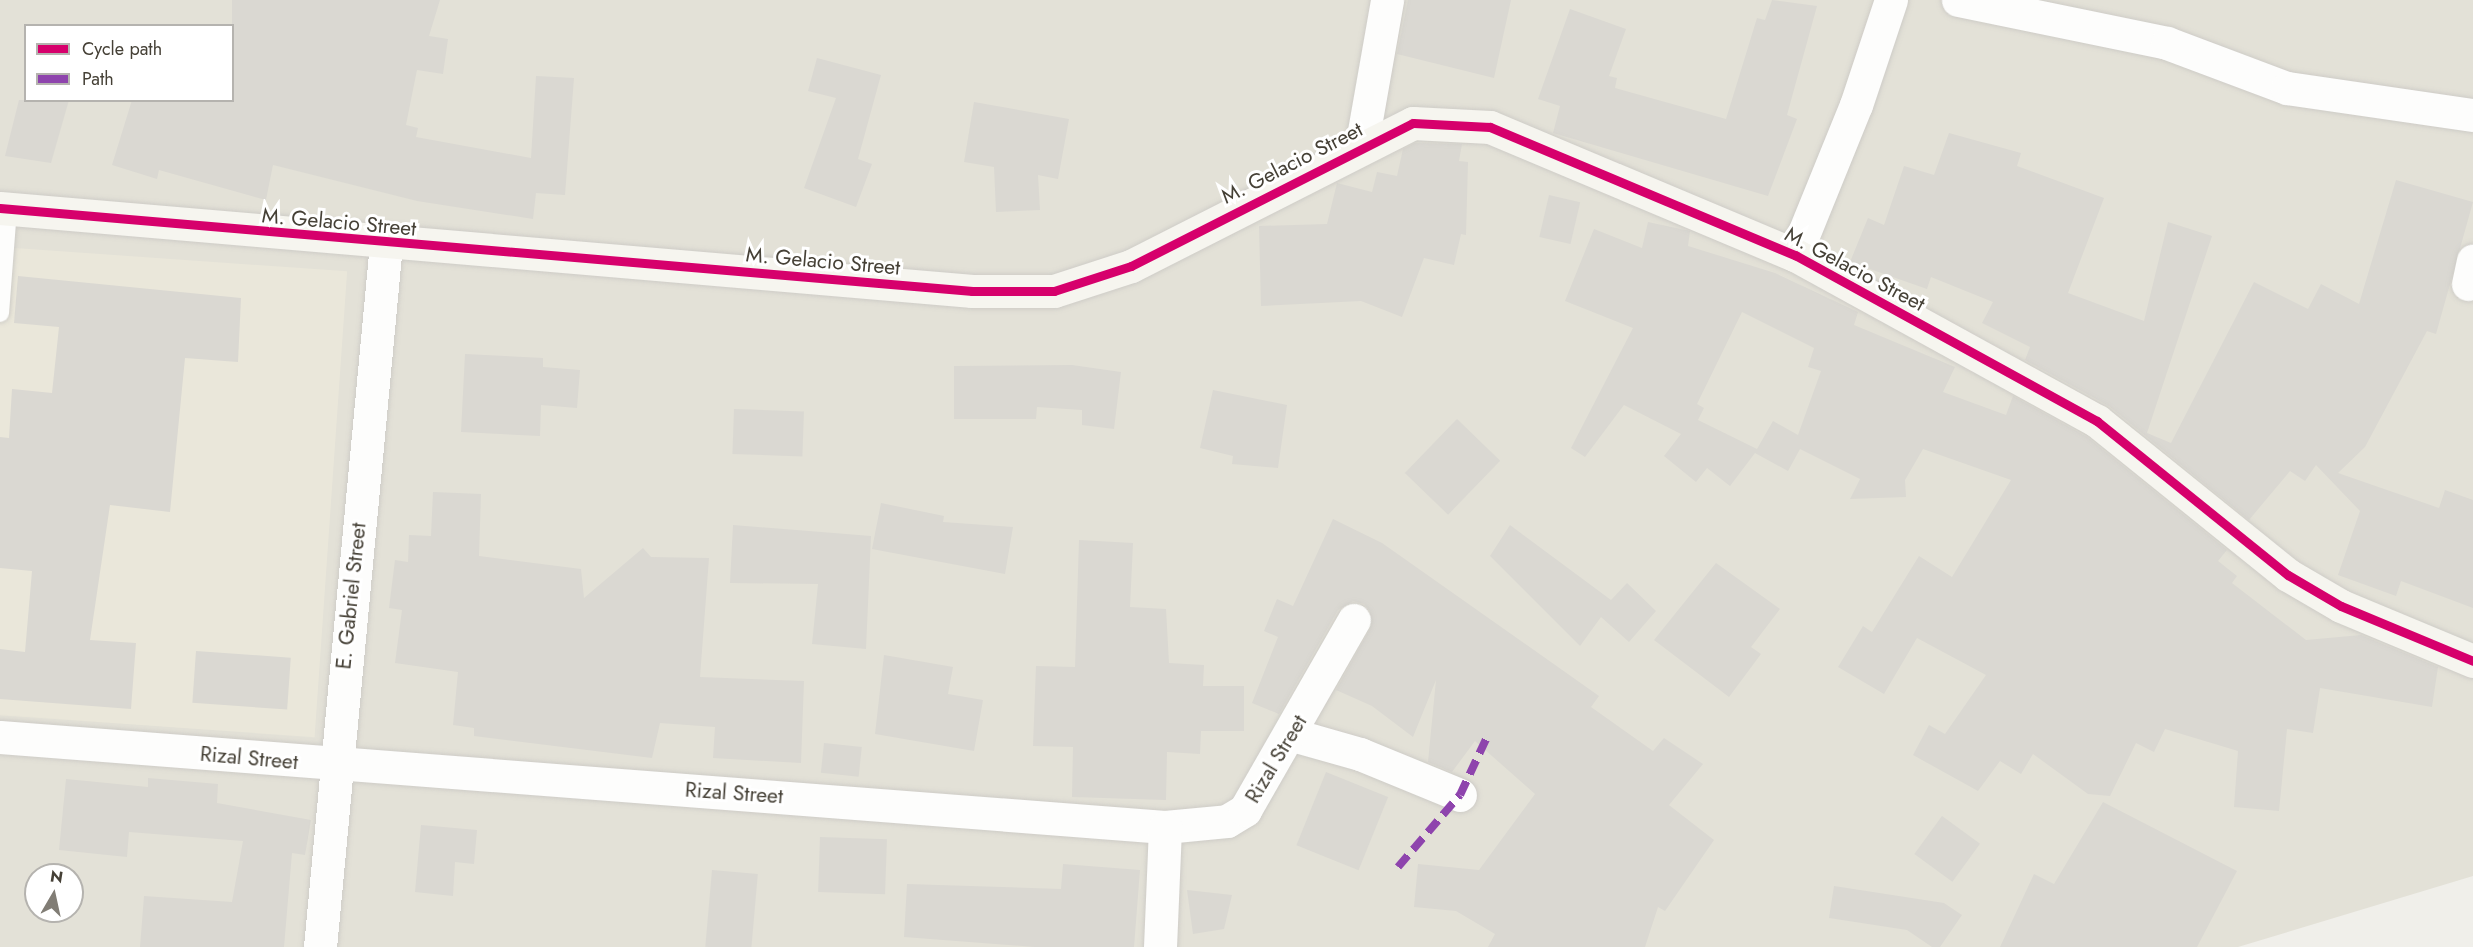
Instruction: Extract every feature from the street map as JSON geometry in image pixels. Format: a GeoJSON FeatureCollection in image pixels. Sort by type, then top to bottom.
{"type":"FeatureCollection","features":[{"type":"Feature","properties":{"kind":"street"},"geometry":{"type":"LineString","coordinates":[[1361,148],[1387,0]]}},
{"type":"Feature","properties":{"kind":"street"},"geometry":{"type":"LineString","coordinates":[[1795,255],[1857,105],[1891,0]]}},
{"type":"Feature","properties":{"kind":"street"},"geometry":{"type":"LineString","coordinates":[[1959,0],[2167,43],[2287,88],[2473,115]]}},
{"type":"Feature","properties":{"kind":"street","name":"M. Gelacio Street"},"geometry":{"type":"LineString","coordinates":[[4,208],[386,244],[972,291],[1054,291],[1131,266],[1413,123],[1490,127],[1795,255],[2097,421],[2288,575],[2341,606],[2473,661]]}},
{"type":"Feature","properties":{"kind":"street","name":"E. Gabriel Street"},"geometry":{"type":"LineString","coordinates":[[320,947],[333,765],[386,244]]}},
{"type":"Feature","properties":{"kind":"street","name":"Rizal Street"},"geometry":{"type":"LineString","coordinates":[[0,737],[333,765],[1165,827],[1227,821],[1245,810],[1293,735],[1354,620]]}},
{"type":"Feature","properties":{"kind":"street"},"geometry":{"type":"LineString","coordinates":[[1293,735],[1360,754],[1460,795]]}},
{"type":"Feature","properties":{"kind":"street"},"geometry":{"type":"LineString","coordinates":[[1160,947],[1165,827]]}},
{"type":"Feature","properties":{"kind":"lane"},"geometry":{"type":"LineString","coordinates":[[0,313],[4,208]]}},
{"type":"Feature","properties":{"kind":"shaded area"},"geometry":{"type":"Polygon","coordinates":[[[0,0],[2473,0],[2473,876],[2238,947],[0,947],[0,0]]]}},
{"type":"Feature","properties":{"kind":"shaded area"},"geometry":{"type":"Polygon","coordinates":[[[0,247],[347,271],[315,737],[0,715],[0,247]]]}},
{"type":"Feature","properties":{"kind":"building"},"geometry":{"type":"Polygon","coordinates":[[[232,0],[440,0],[429,36],[448,39],[443,74],[417,70],[406,125],[418,128],[416,137],[531,158],[536,76],[574,78],[565,195],[536,193],[533,219],[417,201],[273,165],[266,200],[159,170],[157,179],[112,165],[131,102],[234,102],[234,24],[232,24],[232,0]]]}},
{"type":"Feature","properties":{"kind":"building"},"geometry":{"type":"Polygon","coordinates":[[[1408,0],[1511,0],[1494,78],[1397,54],[1408,0]]]}},
{"type":"Feature","properties":{"kind":"building"},"geometry":{"type":"Polygon","coordinates":[[[1772,0],[1817,6],[1787,115],[1797,119],[1768,196],[1553,133],[1560,106],[1538,99],[1570,9],[1626,29],[1609,76],[1617,78],[1615,88],[1726,119],[1757,18],[1765,20],[1772,0]]]}},
{"type":"Feature","properties":{"kind":"building"},"geometry":{"type":"Polygon","coordinates":[[[817,58],[881,75],[858,159],[872,164],[856,207],[804,188],[836,98],[808,91],[817,58]]]}},
{"type":"Feature","properties":{"kind":"building"},"geometry":{"type":"Polygon","coordinates":[[[19,100],[68,102],[51,163],[5,156],[19,100]]]}},
{"type":"Feature","properties":{"kind":"building"},"geometry":{"type":"Polygon","coordinates":[[[974,102],[1069,119],[1058,179],[1038,175],[1040,210],[996,212],[994,167],[964,162],[974,102]]]}},
{"type":"Feature","properties":{"kind":"building"},"geometry":{"type":"Polygon","coordinates":[[[1949,133],[2021,153],[2017,166],[2104,198],[2068,293],[2144,321],[2168,222],[2212,236],[2147,433],[2171,443],[2254,282],[2308,309],[2321,284],[2359,304],[2396,180],[2473,202],[2436,334],[2427,331],[2365,447],[2338,473],[2439,508],[2445,490],[2473,500],[2473,608],[2401,581],[2396,596],[2338,575],[2360,511],[2316,465],[2305,481],[2290,471],[2249,520],[2109,406],[2025,360],[2030,347],[1982,323],[1993,302],[1931,277],[1927,289],[1850,262],[1868,218],[1884,225],[1904,166],[1934,175],[1949,133]]]}},
{"type":"Feature","properties":{"kind":"building"},"geometry":{"type":"Polygon","coordinates":[[[1415,143],[1462,144],[1459,161],[1468,162],[1466,235],[1461,234],[1454,265],[1424,258],[1402,317],[1361,301],[1261,306],[1259,226],[1327,224],[1337,183],[1372,192],[1377,172],[1397,176],[1403,149],[1415,143]]]}},
{"type":"Feature","properties":{"kind":"building"},"geometry":{"type":"Polygon","coordinates":[[[1549,195],[1580,202],[1571,244],[1539,237],[1549,195]]]}},
{"type":"Feature","properties":{"kind":"building"},"geometry":{"type":"Polygon","coordinates":[[[1648,222],[1690,231],[1688,246],[1775,273],[1858,312],[1854,325],[1955,367],[1943,392],[2006,415],[2013,396],[2087,437],[2227,550],[2218,561],[2237,576],[2232,583],[2306,640],[2361,635],[2438,667],[2432,707],[2320,688],[2313,733],[2287,729],[2279,811],[2234,807],[2238,751],[2165,729],[2154,752],[2136,743],[2110,796],[2088,794],[2033,754],[2021,774],[2000,761],[1978,791],[1913,755],[1929,725],[1945,734],[1986,675],[1917,638],[1884,694],[1838,667],[1863,626],[1872,632],[1919,556],[1952,577],[2011,480],[1923,449],[1905,480],[1906,497],[1850,499],[1860,479],[1800,449],[1788,471],[1755,453],[1730,486],[1707,468],[1696,482],[1664,456],[1681,434],[1624,405],[1585,457],[1571,448],[1633,328],[1565,301],[1594,229],[1642,248],[1648,222]],[[1742,312],[1697,404],[1704,408],[1698,420],[1757,449],[1773,421],[1798,435],[1821,371],[1808,367],[1814,348],[1742,312]]]}},
{"type":"Feature","properties":{"kind":"building"},"geometry":{"type":"Polygon","coordinates":[[[18,276],[241,298],[238,362],[185,358],[170,512],[110,505],[90,640],[136,643],[131,709],[0,699],[0,649],[25,652],[32,571],[0,568],[0,437],[9,438],[12,389],[52,393],[59,327],[14,323],[18,276]]]}},
{"type":"Feature","properties":{"kind":"building"},"geometry":{"type":"Polygon","coordinates":[[[465,354],[543,358],[543,367],[580,370],[577,408],[541,405],[540,436],[461,432],[465,354]]]}},
{"type":"Feature","properties":{"kind":"building"},"geometry":{"type":"Polygon","coordinates":[[[1072,365],[1121,372],[1114,429],[1082,425],[1082,410],[1037,407],[1036,419],[954,419],[954,366],[1072,365]]]}},
{"type":"Feature","properties":{"kind":"building"},"geometry":{"type":"Polygon","coordinates":[[[1213,390],[1287,405],[1278,468],[1232,464],[1233,456],[1200,448],[1213,390]]]}},
{"type":"Feature","properties":{"kind":"building"},"geometry":{"type":"Polygon","coordinates":[[[734,409],[804,411],[802,456],[732,454],[734,409]]]}},
{"type":"Feature","properties":{"kind":"building"},"geometry":{"type":"Polygon","coordinates":[[[1457,419],[1500,461],[1448,515],[1405,473],[1457,419]]]}},
{"type":"Feature","properties":{"kind":"building"},"geometry":{"type":"Polygon","coordinates":[[[433,492],[481,494],[479,556],[581,569],[584,598],[643,548],[651,557],[709,558],[700,677],[804,681],[801,763],[713,758],[715,727],[660,723],[652,758],[474,736],[474,728],[453,725],[458,672],[395,663],[402,610],[389,608],[395,560],[408,562],[409,535],[431,536],[433,492]]]}},
{"type":"Feature","properties":{"kind":"building"},"geometry":{"type":"Polygon","coordinates":[[[881,503],[944,516],[943,522],[1013,527],[1005,574],[872,549],[881,503]]]}},
{"type":"Feature","properties":{"kind":"building"},"geometry":{"type":"Polygon","coordinates":[[[1333,519],[1382,543],[1599,696],[1591,707],[1653,751],[1664,738],[1703,764],[1669,805],[1714,840],[1665,911],[1658,907],[1645,947],[1488,947],[1495,934],[1456,911],[1414,907],[1418,864],[1479,870],[1535,794],[1475,741],[1452,772],[1428,762],[1436,680],[1413,737],[1372,706],[1336,690],[1370,629],[1370,611],[1364,604],[1353,601],[1338,610],[1279,714],[1252,703],[1278,637],[1264,631],[1277,599],[1293,606],[1333,519]]]}},
{"type":"Feature","properties":{"kind":"building"},"geometry":{"type":"Polygon","coordinates":[[[733,525],[871,536],[866,649],[812,644],[818,584],[730,583],[733,525]]]}},
{"type":"Feature","properties":{"kind":"building"},"geometry":{"type":"Polygon","coordinates":[[[1510,525],[1611,600],[1627,583],[1656,611],[1629,642],[1601,617],[1580,646],[1490,556],[1510,525]]]}},
{"type":"Feature","properties":{"kind":"building"},"geometry":{"type":"Polygon","coordinates":[[[1079,540],[1133,543],[1130,607],[1166,609],[1169,663],[1204,665],[1203,686],[1244,686],[1244,731],[1201,731],[1200,754],[1167,752],[1166,800],[1072,797],[1073,747],[1033,746],[1036,666],[1075,667],[1079,540]]]}},
{"type":"Feature","properties":{"kind":"building"},"geometry":{"type":"Polygon","coordinates":[[[1716,563],[1780,609],[1751,647],[1761,654],[1729,697],[1654,640],[1716,563]]]}},
{"type":"Feature","properties":{"kind":"building"},"geometry":{"type":"Polygon","coordinates":[[[196,651],[291,658],[287,710],[192,703],[196,651]]]}},
{"type":"Feature","properties":{"kind":"building"},"geometry":{"type":"Polygon","coordinates":[[[884,655],[953,667],[948,694],[983,700],[974,751],[875,734],[884,655]]]}},
{"type":"Feature","properties":{"kind":"building"},"geometry":{"type":"Polygon","coordinates":[[[824,743],[862,747],[859,777],[821,773],[824,743]]]}},
{"type":"Feature","properties":{"kind":"building"},"geometry":{"type":"Polygon","coordinates":[[[1326,772],[1388,797],[1359,870],[1296,845],[1326,772]]]}},
{"type":"Feature","properties":{"kind":"building"},"geometry":{"type":"Polygon","coordinates":[[[148,778],[218,784],[217,803],[311,820],[305,855],[292,853],[284,947],[140,947],[144,896],[232,902],[243,841],[129,832],[127,857],[59,850],[66,779],[148,787],[148,778]]]}},
{"type":"Feature","properties":{"kind":"building"},"geometry":{"type":"Polygon","coordinates":[[[2103,802],[2237,871],[2197,947],[2000,947],[2034,874],[2054,884],[2103,802]]]}},
{"type":"Feature","properties":{"kind":"building"},"geometry":{"type":"Polygon","coordinates":[[[1942,816],[1980,844],[1952,882],[1914,854],[1942,816]]]}},
{"type":"Feature","properties":{"kind":"building"},"geometry":{"type":"Polygon","coordinates":[[[421,825],[477,830],[474,864],[455,862],[453,896],[415,892],[421,825]]]}},
{"type":"Feature","properties":{"kind":"building"},"geometry":{"type":"Polygon","coordinates":[[[820,837],[887,839],[885,894],[818,892],[820,837]]]}},
{"type":"Feature","properties":{"kind":"building"},"geometry":{"type":"Polygon","coordinates":[[[1063,864],[1140,870],[1134,947],[1035,947],[904,937],[907,884],[1061,889],[1063,864]]]}},
{"type":"Feature","properties":{"kind":"building"},"geometry":{"type":"Polygon","coordinates":[[[712,870],[758,874],[751,947],[705,947],[712,870]]]}},
{"type":"Feature","properties":{"kind":"building"},"geometry":{"type":"Polygon","coordinates":[[[1834,886],[1944,903],[1962,915],[1940,947],[1932,947],[1907,930],[1829,918],[1834,886]]]}},
{"type":"Feature","properties":{"kind":"building"},"geometry":{"type":"Polygon","coordinates":[[[1187,890],[1232,895],[1224,929],[1193,934],[1187,890]]]}},
{"type":"Feature","properties":{"kind":"marked path"},"geometry":{"type":"LineString","coordinates":[[1398,867],[1460,795],[1488,735]]}},
{"type":"Feature","properties":{"kind":"cycle path"},"geometry":{"type":"LineString","coordinates":[[0,208],[972,291],[1054,291],[1131,266],[1413,123],[1490,127],[1795,255],[2097,421],[2288,575],[2341,606],[2473,661]]}}]}
